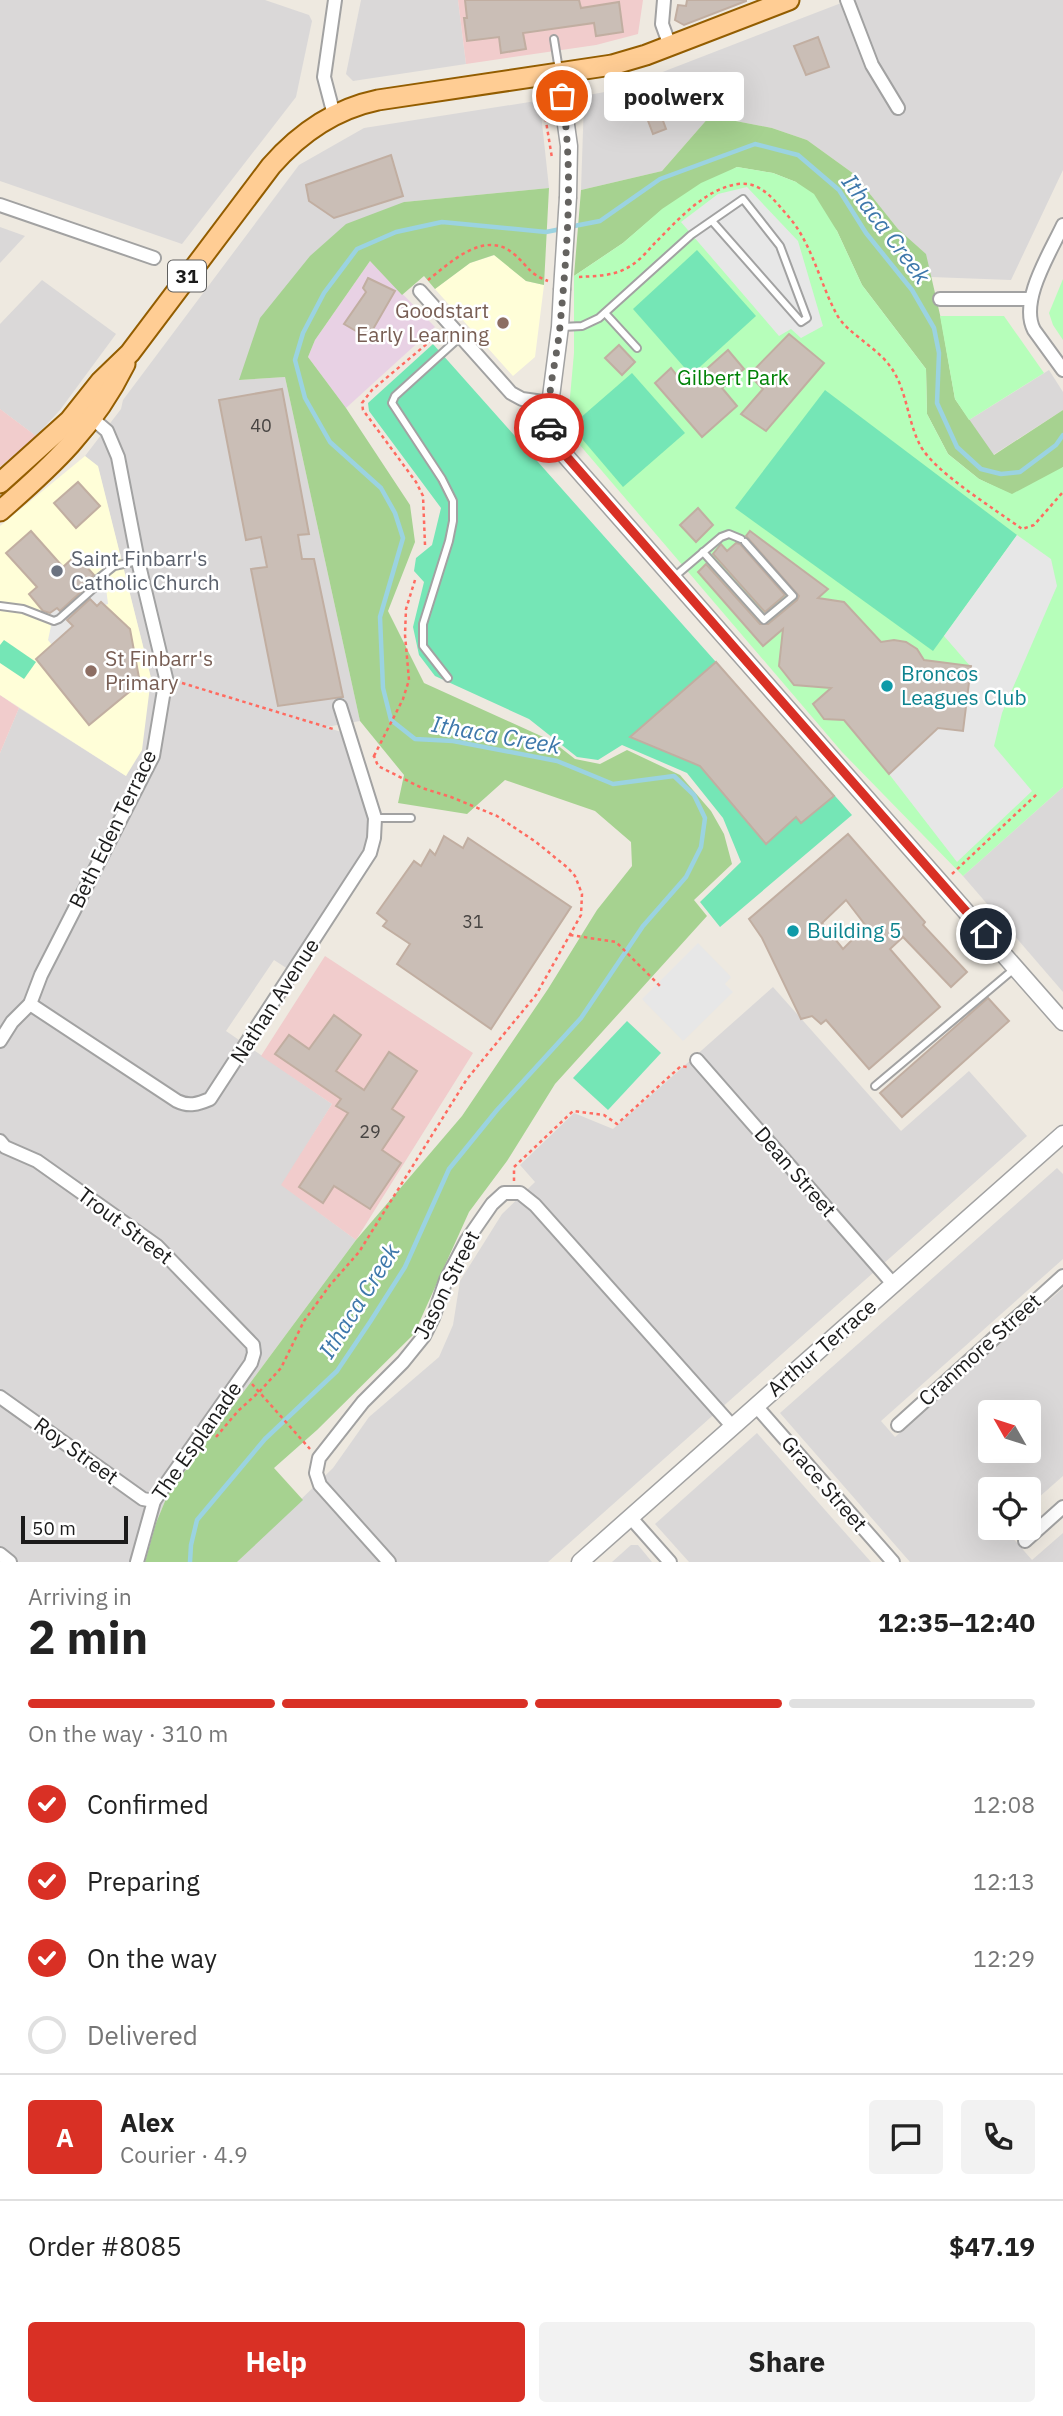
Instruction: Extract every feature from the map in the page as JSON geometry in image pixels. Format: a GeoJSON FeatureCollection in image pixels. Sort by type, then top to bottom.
{"type":"FeatureCollection","features":[{"type":"Feature","properties":{"kind":"main road","name":"31"},"geometry":{"type":"LineString","coordinates":[[0,483],[112,390],[130,353],[271,166],[296,141],[334,115],[379,100],[612,65],[670,46],[789,0]]}},
{"type":"Feature","properties":{"kind":"main road","name":"31"},"geometry":{"type":"LineString","coordinates":[[0,511],[63,455],[86,414]]}},
{"type":"Feature","properties":{"kind":"street"},"geometry":{"type":"LineString","coordinates":[[334,0],[324,76],[334,115]]}},
{"type":"Feature","properties":{"kind":"street"},"geometry":{"type":"LineString","coordinates":[[664,0],[662,24],[670,46]]}},
{"type":"Feature","properties":{"kind":"street"},"geometry":{"type":"LineString","coordinates":[[846,0],[872,65],[898,108]]}},
{"type":"Feature","properties":{"kind":"street"},"geometry":{"type":"LineString","coordinates":[[559,75],[568,129],[568,197],[555,286],[560,327],[549,427],[556,445],[1063,1022]]}},
{"type":"Feature","properties":{"kind":"street"},"geometry":{"type":"LineString","coordinates":[[0,205],[154,258]]}},
{"type":"Feature","properties":{"kind":"street"},"geometry":{"type":"LineString","coordinates":[[1063,225],[1029,309],[1031,323],[1063,370]]}},
{"type":"Feature","properties":{"kind":"street"},"geometry":{"type":"LineString","coordinates":[[419,291],[516,397],[550,403]]}},
{"type":"Feature","properties":{"kind":"street"},"geometry":{"type":"LineString","coordinates":[[940,299],[1031,299]]}},
{"type":"Feature","properties":{"kind":"street","name":"Beth Eden Terrace"},"geometry":{"type":"LineString","coordinates":[[0,1041],[30,1004],[36,986],[153,756],[166,678],[138,561],[115,445],[107,431],[86,414]]}},
{"type":"Feature","properties":{"kind":"street","name":"Nathan Avenue"},"geometry":{"type":"LineString","coordinates":[[30,1004],[177,1101],[186,1105],[210,1099],[370,853],[375,818],[340,706]]}},
{"type":"Feature","properties":{"kind":"street","name":"Dean Street"},"geometry":{"type":"LineString","coordinates":[[697,1060],[894,1285]]}},
{"type":"Feature","properties":{"kind":"street","name":"Arthur Terrace"},"geometry":{"type":"LineString","coordinates":[[580,1562],[1062,1137]]}},
{"type":"Feature","properties":{"kind":"street"},"geometry":{"type":"LineString","coordinates":[[0,1161],[2,1144]]}},
{"type":"Feature","properties":{"kind":"street","name":"Trout Street"},"geometry":{"type":"LineString","coordinates":[[2,1144],[37,1161],[158,1246],[253,1345],[251,1363]]}},
{"type":"Feature","properties":{"kind":"street"},"geometry":{"type":"LineString","coordinates":[[514,1192],[536,1205],[733,1427]]}},
{"type":"Feature","properties":{"kind":"street","name":"Jason Street"},"geometry":{"type":"LineString","coordinates":[[389,1562],[324,1490],[316,1474],[319,1458],[363,1402],[403,1362],[424,1336],[455,1261],[486,1211],[500,1195],[514,1192]]}},
{"type":"Feature","properties":{"kind":"street","name":"Cranmore Street"},"geometry":{"type":"LineString","coordinates":[[898,1424],[1063,1276]]}},
{"type":"Feature","properties":{"kind":"street","name":"The Esplanade"},"geometry":{"type":"LineString","coordinates":[[136,1562],[154,1501],[251,1363]]}},
{"type":"Feature","properties":{"kind":"street","name":"Roy Street"},"geometry":{"type":"LineString","coordinates":[[0,1396],[143,1499],[154,1501]]}},
{"type":"Feature","properties":{"kind":"street","name":"Grace Street"},"geometry":{"type":"LineString","coordinates":[[756,1406],[893,1562]]}},
{"type":"Feature","properties":{"kind":"street"},"geometry":{"type":"LineString","coordinates":[[1025,1541],[1063,1507]]}},
{"type":"Feature","properties":{"kind":"street"},"geometry":{"type":"LineString","coordinates":[[631,1518],[670,1562]]}},
{"type":"Feature","properties":{"kind":"street"},"geometry":{"type":"LineString","coordinates":[[0,1554],[10,1562]]}},
{"type":"Feature","properties":{"kind":"lane"},"geometry":{"type":"LineString","coordinates":[[554,39],[559,75]]}},
{"type":"Feature","properties":{"kind":"lane"},"geometry":{"type":"LineString","coordinates":[[560,327],[592,323],[691,235],[743,199],[780,246],[807,318],[801,322],[712,221]]}},
{"type":"Feature","properties":{"kind":"lane"},"geometry":{"type":"LineString","coordinates":[[605,313],[637,348]]}},
{"type":"Feature","properties":{"kind":"lane"},"geometry":{"type":"LineString","coordinates":[[448,678],[423,646],[424,624],[449,541],[453,501],[442,479],[392,403],[395,396],[460,337]]}},
{"type":"Feature","properties":{"kind":"lane"},"geometry":{"type":"LineString","coordinates":[[672,578],[703,552],[721,537],[729,534],[743,541],[793,596],[764,620],[703,552]]}},
{"type":"Feature","properties":{"kind":"lane"},"geometry":{"type":"LineString","coordinates":[[0,606],[23,609],[54,621],[94,588],[98,579],[114,566],[138,561]]}},
{"type":"Feature","properties":{"kind":"lane"},"geometry":{"type":"LineString","coordinates":[[375,818],[411,818]]}},
{"type":"Feature","properties":{"kind":"lane"},"geometry":{"type":"LineString","coordinates":[[875,1087],[1016,967]]}},
{"type":"Feature","properties":{"kind":"path"},"geometry":{"type":"LineString","coordinates":[[538,100],[543,103],[552,158]]}},
{"type":"Feature","properties":{"kind":"path"},"geometry":{"type":"LineString","coordinates":[[576,278],[628,269],[677,221],[714,192],[738,184],[759,186],[790,218],[807,247],[842,323],[874,348],[898,378],[914,431],[926,455],[1021,529],[1034,524],[1063,492]]}},
{"type":"Feature","properties":{"kind":"path"},"geometry":{"type":"LineString","coordinates":[[419,291],[426,281],[463,253],[485,245],[497,244],[516,256],[529,272],[555,286]]}},
{"type":"Feature","properties":{"kind":"path"},"geometry":{"type":"LineString","coordinates":[[212,1443],[238,1411],[281,1368],[304,1321],[359,1252],[467,1079],[536,995],[577,925],[583,905],[579,885],[568,868],[536,842],[497,816],[422,788],[378,766],[374,756],[403,699],[409,680],[406,609],[415,580]]}},
{"type":"Feature","properties":{"kind":"path"},"geometry":{"type":"LineString","coordinates":[[182,683],[350,735]]}},
{"type":"Feature","properties":{"kind":"path"},"geometry":{"type":"LineString","coordinates":[[942,884],[1037,794]]}},
{"type":"Feature","properties":{"kind":"path"},"geometry":{"type":"LineString","coordinates":[[570,935],[616,942],[662,988]]}},
{"type":"Feature","properties":{"kind":"path"},"geometry":{"type":"LineString","coordinates":[[514,1192],[514,1167],[573,1111],[604,1115],[617,1124],[681,1066],[687,1067],[697,1060]]}},
{"type":"Feature","properties":{"kind":"path"},"geometry":{"type":"LineString","coordinates":[[256,1388],[310,1449]]}},
{"type":"Feature","properties":{"kind":"shaded area"},"geometry":{"type":"Polygon","coordinates":[[[0,0],[265,0],[309,15],[312,21],[296,97],[182,244],[0,181],[0,0]]]}},
{"type":"Feature","properties":{"kind":"shaded area"},"geometry":{"type":"Polygon","coordinates":[[[361,0],[458,0],[466,64],[353,81],[346,74],[361,0]]]}},
{"type":"Feature","properties":{"kind":"shaded area"},"geometry":{"type":"Polygon","coordinates":[[[458,0],[643,0],[638,34],[596,45],[466,64],[458,0]]]}},
{"type":"Feature","properties":{"kind":"shaded area"},"geometry":{"type":"Polygon","coordinates":[[[849,0],[1063,0],[1063,170],[1011,280],[931,277],[925,254],[898,229],[854,174],[807,140],[772,128],[710,116],[662,171],[581,190],[584,101],[588,95],[616,90],[849,0]]]}},
{"type":"Feature","properties":{"kind":"shaded area"},"geometry":{"type":"Polygon","coordinates":[[[536,101],[540,104],[549,188],[404,202],[240,380],[285,377],[360,721],[326,727],[350,735],[374,838],[294,973],[274,960],[226,1031],[332,1104],[282,1185],[356,1240],[168,1494],[145,1562],[0,1562],[0,753],[19,708],[126,776],[151,678],[98,467],[85,456],[121,409],[123,400],[299,165],[364,128],[536,101]]]}},
{"type":"Feature","properties":{"kind":"shaded area"},"geometry":{"type":"Polygon","coordinates":[[[747,187],[798,241],[823,326],[801,338],[791,329],[779,336],[681,222],[718,194],[747,187]]]}},
{"type":"Feature","properties":{"kind":"shaded area"},"geometry":{"type":"Polygon","coordinates":[[[0,227],[25,236],[0,263],[0,227]]]}},
{"type":"Feature","properties":{"kind":"shaded area","name":"Goodstart Early Learning"},"geometry":{"type":"Polygon","coordinates":[[[495,255],[526,281],[544,285],[535,357],[513,376],[435,289],[470,263],[495,255]]]}},
{"type":"Feature","properties":{"kind":"shaded area"},"geometry":{"type":"Polygon","coordinates":[[[370,261],[435,327],[346,408],[308,357],[315,340],[370,261]]]}},
{"type":"Feature","properties":{"kind":"shaded area"},"geometry":{"type":"Polygon","coordinates":[[[42,280],[116,334],[60,410],[36,436],[0,409],[0,324],[42,280]]]}},
{"type":"Feature","properties":{"kind":"shaded area"},"geometry":{"type":"Polygon","coordinates":[[[1049,370],[1063,392],[1063,410],[993,455],[969,420],[1049,370]]]}},
{"type":"Feature","properties":{"kind":"shaded area"},"geometry":{"type":"Polygon","coordinates":[[[0,409],[36,436],[0,467],[0,409]]]}},
{"type":"Feature","properties":{"kind":"shaded area"},"geometry":{"type":"Polygon","coordinates":[[[85,456],[98,466],[151,678],[142,750],[126,776],[0,695],[0,526],[85,456]]]}},
{"type":"Feature","properties":{"kind":"shaded area"},"geometry":{"type":"Polygon","coordinates":[[[1017,535],[1051,559],[1057,586],[1002,713],[994,746],[1032,791],[957,862],[889,774],[938,728],[963,731],[971,667],[944,636],[1017,535]]]}},
{"type":"Feature","properties":{"kind":"shaded area"},"geometry":{"type":"Polygon","coordinates":[[[95,575],[106,588],[108,604],[101,602],[52,645],[48,640],[51,626],[45,618],[57,608],[62,613],[84,593],[81,588],[95,575]]]}},
{"type":"Feature","properties":{"kind":"shaded area"},"geometry":{"type":"Polygon","coordinates":[[[0,695],[19,708],[0,753],[0,695]]]}},
{"type":"Feature","properties":{"kind":"shaded area"},"geometry":{"type":"Polygon","coordinates":[[[1063,787],[1063,992],[963,876],[1063,787]]]}},
{"type":"Feature","properties":{"kind":"shaded area"},"geometry":{"type":"Polygon","coordinates":[[[698,943],[731,977],[725,984],[733,992],[683,1041],[642,999],[698,943]]]}},
{"type":"Feature","properties":{"kind":"shaded area"},"geometry":{"type":"Polygon","coordinates":[[[325,956],[473,1053],[356,1240],[281,1185],[332,1104],[261,1056],[325,956]]]}},
{"type":"Feature","properties":{"kind":"shaded area"},"geometry":{"type":"Polygon","coordinates":[[[773,987],[901,1131],[969,1071],[1027,1136],[548,1562],[237,1562],[333,1468],[369,1417],[439,1357],[453,1325],[460,1281],[502,1214],[535,1182],[520,1165],[574,1113],[613,1129],[773,987]]]}},
{"type":"Feature","properties":{"kind":"shaded area"},"geometry":{"type":"Polygon","coordinates":[[[1057,1168],[1063,1174],[1063,1259],[881,1421],[895,1437],[1063,1288],[1063,1476],[1041,1495],[1041,1477],[978,1477],[978,1540],[1014,1540],[1032,1560],[1063,1533],[1063,1562],[910,1562],[780,1413],[1057,1168]]]}},
{"type":"Feature","properties":{"kind":"shaded area"},"geometry":{"type":"Polygon","coordinates":[[[757,1433],[871,1562],[689,1562],[655,1524],[757,1433]]]}},
{"type":"Feature","properties":{"kind":"shaded area"},"geometry":{"type":"Polygon","coordinates":[[[631,1545],[638,1545],[652,1562],[612,1562],[631,1545]]]}},
{"type":"Feature","properties":{"kind":"green space"},"geometry":{"type":"Polygon","coordinates":[[[710,116],[772,128],[807,140],[854,174],[898,229],[926,254],[955,399],[994,455],[1063,410],[1063,467],[1060,470],[1012,495],[979,479],[948,454],[927,414],[926,369],[862,285],[837,231],[796,182],[773,173],[737,167],[663,209],[623,243],[574,276],[581,190],[662,171],[710,116]]]}},
{"type":"Feature","properties":{"kind":"green space","name":"Gilbert Park"},"geometry":{"type":"Polygon","coordinates":[[[737,167],[773,173],[796,182],[814,194],[837,231],[862,285],[926,369],[927,414],[948,454],[979,479],[1012,494],[1063,467],[1063,787],[963,876],[842,752],[567,430],[574,353],[574,276],[623,243],[662,209],[701,183],[737,167]]]}},
{"type":"Feature","properties":{"kind":"green space"},"geometry":{"type":"Polygon","coordinates":[[[549,188],[544,285],[526,281],[494,255],[470,263],[435,289],[424,276],[402,295],[370,261],[315,340],[308,357],[346,408],[410,505],[415,542],[388,611],[424,683],[552,741],[575,759],[600,764],[627,750],[680,775],[711,811],[724,834],[732,864],[694,900],[707,916],[555,1084],[507,1161],[469,1212],[414,1334],[317,1430],[274,1468],[303,1500],[237,1562],[145,1562],[168,1494],[356,1240],[462,1116],[548,989],[597,910],[632,866],[631,842],[595,811],[505,780],[467,814],[398,803],[404,775],[360,721],[285,377],[239,380],[260,318],[310,256],[346,224],[404,202],[549,188]]]}},
{"type":"Feature","properties":{"kind":"green space"},"geometry":{"type":"Polygon","coordinates":[[[697,250],[756,316],[691,375],[633,309],[697,250]]]}},
{"type":"Feature","properties":{"kind":"green space"},"geometry":{"type":"Polygon","coordinates":[[[1063,279],[1063,340],[1049,313],[1063,279]]]}},
{"type":"Feature","properties":{"kind":"green space"},"geometry":{"type":"Polygon","coordinates":[[[940,316],[1004,316],[1044,373],[969,420],[955,399],[940,316]]]}},
{"type":"Feature","properties":{"kind":"green space"},"geometry":{"type":"Polygon","coordinates":[[[433,344],[852,815],[720,927],[700,902],[741,862],[723,818],[687,773],[622,745],[598,760],[577,757],[529,719],[435,676],[419,655],[413,627],[424,582],[414,571],[416,558],[432,545],[441,508],[369,411],[368,403],[433,344]]]}},
{"type":"Feature","properties":{"kind":"green space"},"geometry":{"type":"Polygon","coordinates":[[[632,373],[685,433],[623,487],[571,426],[632,373]]]}},
{"type":"Feature","properties":{"kind":"green space"},"geometry":{"type":"Polygon","coordinates":[[[825,390],[1017,535],[933,651],[735,508],[825,390]]]}},
{"type":"Feature","properties":{"kind":"green space"},"geometry":{"type":"Polygon","coordinates":[[[4,640],[36,662],[24,679],[0,663],[0,645],[4,640]]]}},
{"type":"Feature","properties":{"kind":"green space"},"geometry":{"type":"Polygon","coordinates":[[[627,1021],[661,1053],[608,1110],[573,1078],[627,1021]]]}},
{"type":"Feature","properties":{"kind":"building"},"geometry":{"type":"Polygon","coordinates":[[[465,0],[579,0],[581,8],[619,2],[623,32],[596,36],[594,23],[523,33],[526,49],[501,53],[499,37],[467,41],[465,0]]]}},
{"type":"Feature","properties":{"kind":"building"},"geometry":{"type":"Polygon","coordinates":[[[687,0],[746,1],[684,25],[675,20],[678,5],[686,6],[687,0]]]}},
{"type":"Feature","properties":{"kind":"building"},"geometry":{"type":"Polygon","coordinates":[[[818,37],[829,67],[806,75],[794,46],[818,37]]]}},
{"type":"Feature","properties":{"kind":"building"},"geometry":{"type":"Polygon","coordinates":[[[672,81],[678,95],[668,98],[674,113],[662,118],[666,129],[653,134],[638,94],[672,81]]]}},
{"type":"Feature","properties":{"kind":"building"},"geometry":{"type":"Polygon","coordinates":[[[391,155],[403,196],[334,218],[309,201],[306,185],[391,155]]]}},
{"type":"Feature","properties":{"kind":"building"},"geometry":{"type":"Polygon","coordinates":[[[368,278],[395,291],[368,338],[344,324],[366,292],[363,288],[368,278]]]}},
{"type":"Feature","properties":{"kind":"building"},"geometry":{"type":"Polygon","coordinates":[[[789,334],[824,363],[766,431],[741,414],[763,389],[749,375],[789,334]]]}},
{"type":"Feature","properties":{"kind":"building"},"geometry":{"type":"Polygon","coordinates":[[[619,345],[635,362],[622,375],[605,358],[619,345]]]}},
{"type":"Feature","properties":{"kind":"building"},"geometry":{"type":"Polygon","coordinates":[[[728,350],[744,369],[722,388],[737,406],[702,437],[655,383],[671,368],[679,378],[684,374],[692,382],[728,350]]]}},
{"type":"Feature","properties":{"kind":"building"},"geometry":{"type":"Polygon","coordinates":[[[282,389],[309,534],[298,535],[302,559],[314,559],[343,697],[278,706],[251,569],[267,567],[261,537],[246,540],[219,400],[282,389]]]}},
{"type":"Feature","properties":{"kind":"building"},"geometry":{"type":"Polygon","coordinates":[[[78,482],[100,506],[76,528],[54,503],[78,482]]]}},
{"type":"Feature","properties":{"kind":"building"},"geometry":{"type":"Polygon","coordinates":[[[698,508],[713,525],[696,542],[680,525],[698,508]]]}},
{"type":"Feature","properties":{"kind":"building","name":"Saint Finbarr's Catholic Church"},"geometry":{"type":"Polygon","coordinates":[[[31,531],[63,567],[76,555],[94,575],[81,588],[83,590],[60,611],[57,608],[50,613],[43,611],[29,594],[37,587],[6,553],[31,531]]]}},
{"type":"Feature","properties":{"kind":"building","name":"Broncos Leagues Club"},"geometry":{"type":"Polygon","coordinates":[[[750,531],[828,589],[818,598],[844,602],[881,642],[906,642],[917,649],[924,660],[971,666],[963,731],[938,728],[889,774],[844,720],[824,719],[813,704],[831,688],[794,685],[779,666],[783,629],[763,646],[698,572],[706,564],[760,624],[768,624],[799,596],[746,536],[750,531]]]}},
{"type":"Feature","properties":{"kind":"building"},"geometry":{"type":"Polygon","coordinates":[[[736,543],[740,544],[785,595],[765,612],[713,554],[721,544],[727,551],[736,543]]]}},
{"type":"Feature","properties":{"kind":"building","name":"St Finbarr's Primary"},"geometry":{"type":"Polygon","coordinates":[[[90,599],[97,606],[101,602],[130,629],[140,683],[89,725],[36,659],[73,626],[67,620],[90,599]]]}},
{"type":"Feature","properties":{"kind":"building"},"geometry":{"type":"Polygon","coordinates":[[[716,662],[834,796],[801,823],[796,817],[766,844],[700,766],[630,737],[716,662]]]}},
{"type":"Feature","properties":{"kind":"building","name":"Building 5"},"geometry":{"type":"Polygon","coordinates":[[[848,834],[925,922],[923,925],[967,972],[951,987],[903,937],[890,949],[940,1007],[869,1069],[826,1020],[821,1024],[812,1016],[801,1019],[762,938],[749,919],[848,834]],[[846,900],[822,923],[843,949],[866,926],[846,900]]]}},
{"type":"Feature","properties":{"kind":"building"},"geometry":{"type":"Polygon","coordinates":[[[444,836],[463,848],[468,838],[571,907],[491,1029],[397,964],[410,944],[383,926],[387,921],[377,913],[414,861],[421,866],[430,850],[435,855],[444,836]]]}},
{"type":"Feature","properties":{"kind":"building"},"geometry":{"type":"Polygon","coordinates":[[[988,998],[1009,1021],[902,1117],[880,1093],[988,998]]]}},
{"type":"Feature","properties":{"kind":"building"},"geometry":{"type":"Polygon","coordinates":[[[334,1015],[361,1035],[336,1071],[364,1090],[389,1052],[417,1071],[392,1109],[404,1117],[382,1150],[401,1163],[370,1209],[334,1186],[323,1203],[299,1187],[348,1113],[336,1106],[341,1099],[275,1054],[289,1035],[309,1049],[334,1015]]]}},
{"type":"Feature","properties":{"kind":"waterway","name":"Ithaca Creek"},"geometry":{"type":"LineString","coordinates":[[569,227],[600,221],[660,179],[755,144],[798,155],[839,190],[866,233],[912,290],[934,328],[939,353],[937,403],[957,447],[981,469],[1001,474],[1020,472],[1056,445],[1063,435]]}},
{"type":"Feature","properties":{"kind":"waterway","name":"Ithaca Creek"},"geometry":{"type":"LineString","coordinates":[[190,1562],[197,1520],[265,1439],[337,1371],[405,1267],[449,1169],[497,1110],[581,1018],[643,926],[686,877],[701,847],[705,818],[694,795],[674,776],[613,784],[557,761],[453,741],[415,739],[391,720],[383,688],[380,617],[403,538],[395,513],[381,488],[330,442],[305,398],[295,360],[303,333],[324,293],[357,249],[396,232],[442,222],[546,232],[561,229]]}},
{"type":"Feature","properties":{"kind":"way so far"},"geometry":{"type":"LineString","coordinates":[[549,428],[560,327],[568,197],[568,129],[562,96]]}},
{"type":"Feature","properties":{"kind":"place","name":"poolwerx"},"geometry":{"type":"Point","coordinates":[562,96]}},
{"type":"Feature","properties":{"kind":"place","name":"Goodstart Early Learning"},"geometry":{"type":"Point","coordinates":[503,323]}},
{"type":"Feature","properties":{"kind":"place","name":"Saint Finbarr's Catholic Church"},"geometry":{"type":"Point","coordinates":[57,571]}},
{"type":"Feature","properties":{"kind":"place","name":"St Finbarr's Primary"},"geometry":{"type":"Point","coordinates":[91,671]}},
{"type":"Feature","properties":{"kind":"place","name":"Broncos Leagues Club"},"geometry":{"type":"Point","coordinates":[887,686]}},
{"type":"Feature","properties":{"kind":"place","name":"Building 5"},"geometry":{"type":"Point","coordinates":[793,931]}},
{"type":"Feature","properties":{"kind":"route"},"geometry":{"type":"LineString","coordinates":[[549,428],[560,449],[986,934]]}}]}
